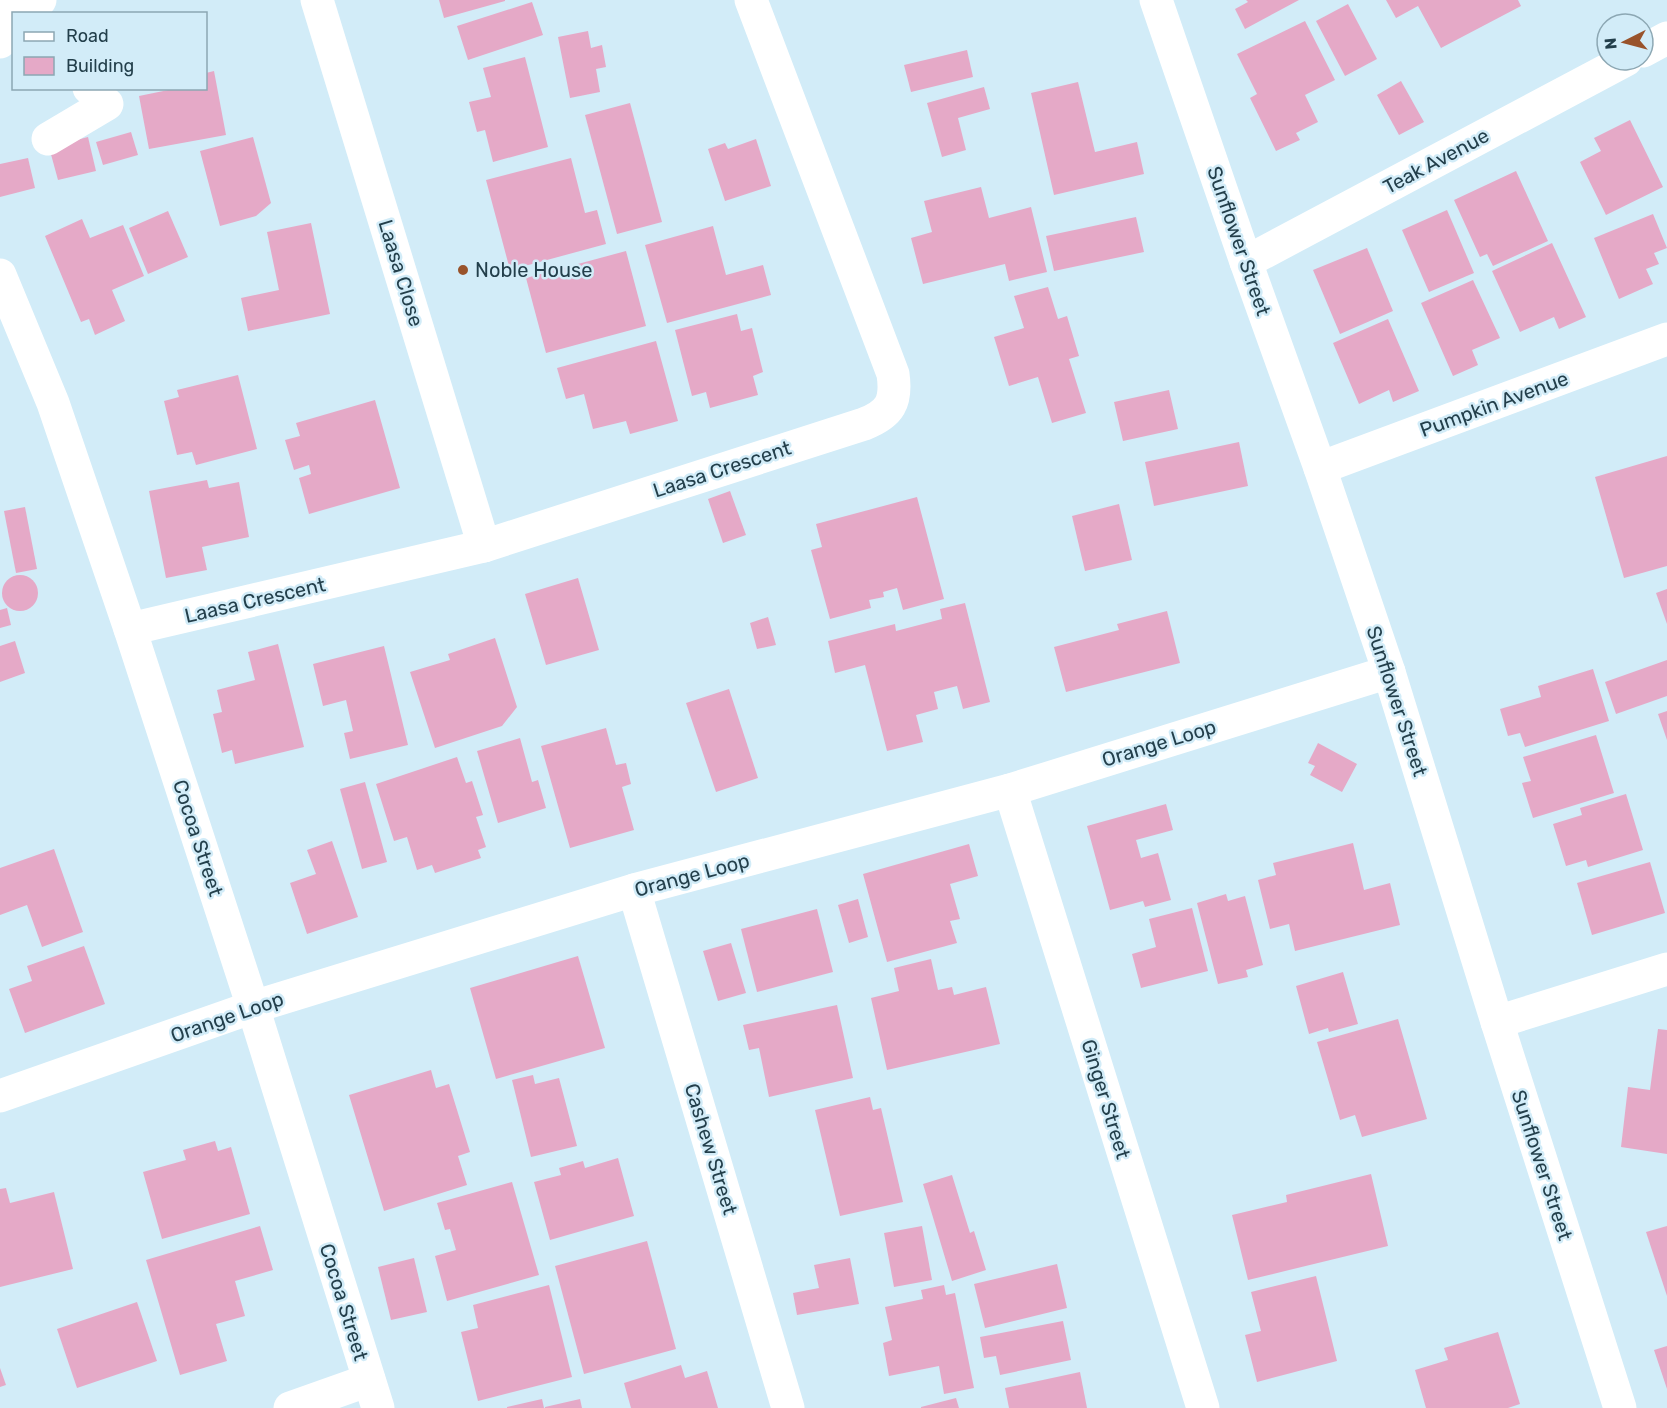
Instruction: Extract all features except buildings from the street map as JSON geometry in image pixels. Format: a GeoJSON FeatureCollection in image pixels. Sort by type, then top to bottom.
{"type":"FeatureCollection","features":[{"type":"Feature","properties":{"kind":"street"},"geometry":{"type":"LineString","coordinates":[[0,0],[12,12]]}},
{"type":"Feature","properties":{"kind":"street"},"geometry":{"type":"LineString","coordinates":[[29,12],[40,0]]}},
{"type":"Feature","properties":{"kind":"street","name":"Laasa Close"},"geometry":{"type":"LineString","coordinates":[[317,0],[484,546]]}},
{"type":"Feature","properties":{"kind":"street","name":"Laasa Crescent"},"geometry":{"type":"LineString","coordinates":[[130,629],[484,546],[864,424],[878,418],[891,406],[895,387],[893,374],[751,0]]}},
{"type":"Feature","properties":{"kind":"street","name":"Sunflower Street"},"geometry":{"type":"LineString","coordinates":[[1156,0],[1389,672],[1620,1408]]}},
{"type":"Feature","properties":{"kind":"street"},"geometry":{"type":"LineString","coordinates":[[0,42],[12,29]]}},
{"type":"Feature","properties":{"kind":"street","name":"Teak Avenue"},"geometry":{"type":"LineString","coordinates":[[1246,262],[1603,72]]}},
{"type":"Feature","properties":{"kind":"street"},"geometry":{"type":"LineString","coordinates":[[48,139],[108,94]]}},
{"type":"Feature","properties":{"kind":"street","name":"Cocoa Street"},"geometry":{"type":"LineString","coordinates":[[0,275],[53,403],[130,629],[253,1007],[373,1394]]}},
{"type":"Feature","properties":{"kind":"street","name":"Pumpkin Avenue"},"geometry":{"type":"LineString","coordinates":[[1320,468],[1667,339]]}},
{"type":"Feature","properties":{"kind":"street","name":"Orange Loop"},"geometry":{"type":"LineString","coordinates":[[0,1096],[253,1007],[634,890],[1010,790],[1389,672]]}},
{"type":"Feature","properties":{"kind":"street","name":"Ginger Street"},"geometry":{"type":"LineString","coordinates":[[1010,790],[1203,1408]]}},
{"type":"Feature","properties":{"kind":"street","name":"Cashew Street"},"geometry":{"type":"LineString","coordinates":[[634,890],[788,1408]]}},
{"type":"Feature","properties":{"kind":"street"},"geometry":{"type":"LineString","coordinates":[[1497,1022],[1667,969]]}},
{"type":"Feature","properties":{"kind":"street"},"geometry":{"type":"LineString","coordinates":[[290,1408],[373,1394]]}},
{"type":"Feature","properties":{"kind":"place","name":"Noble House"},"geometry":{"type":"Point","coordinates":[463,270]}}]}
